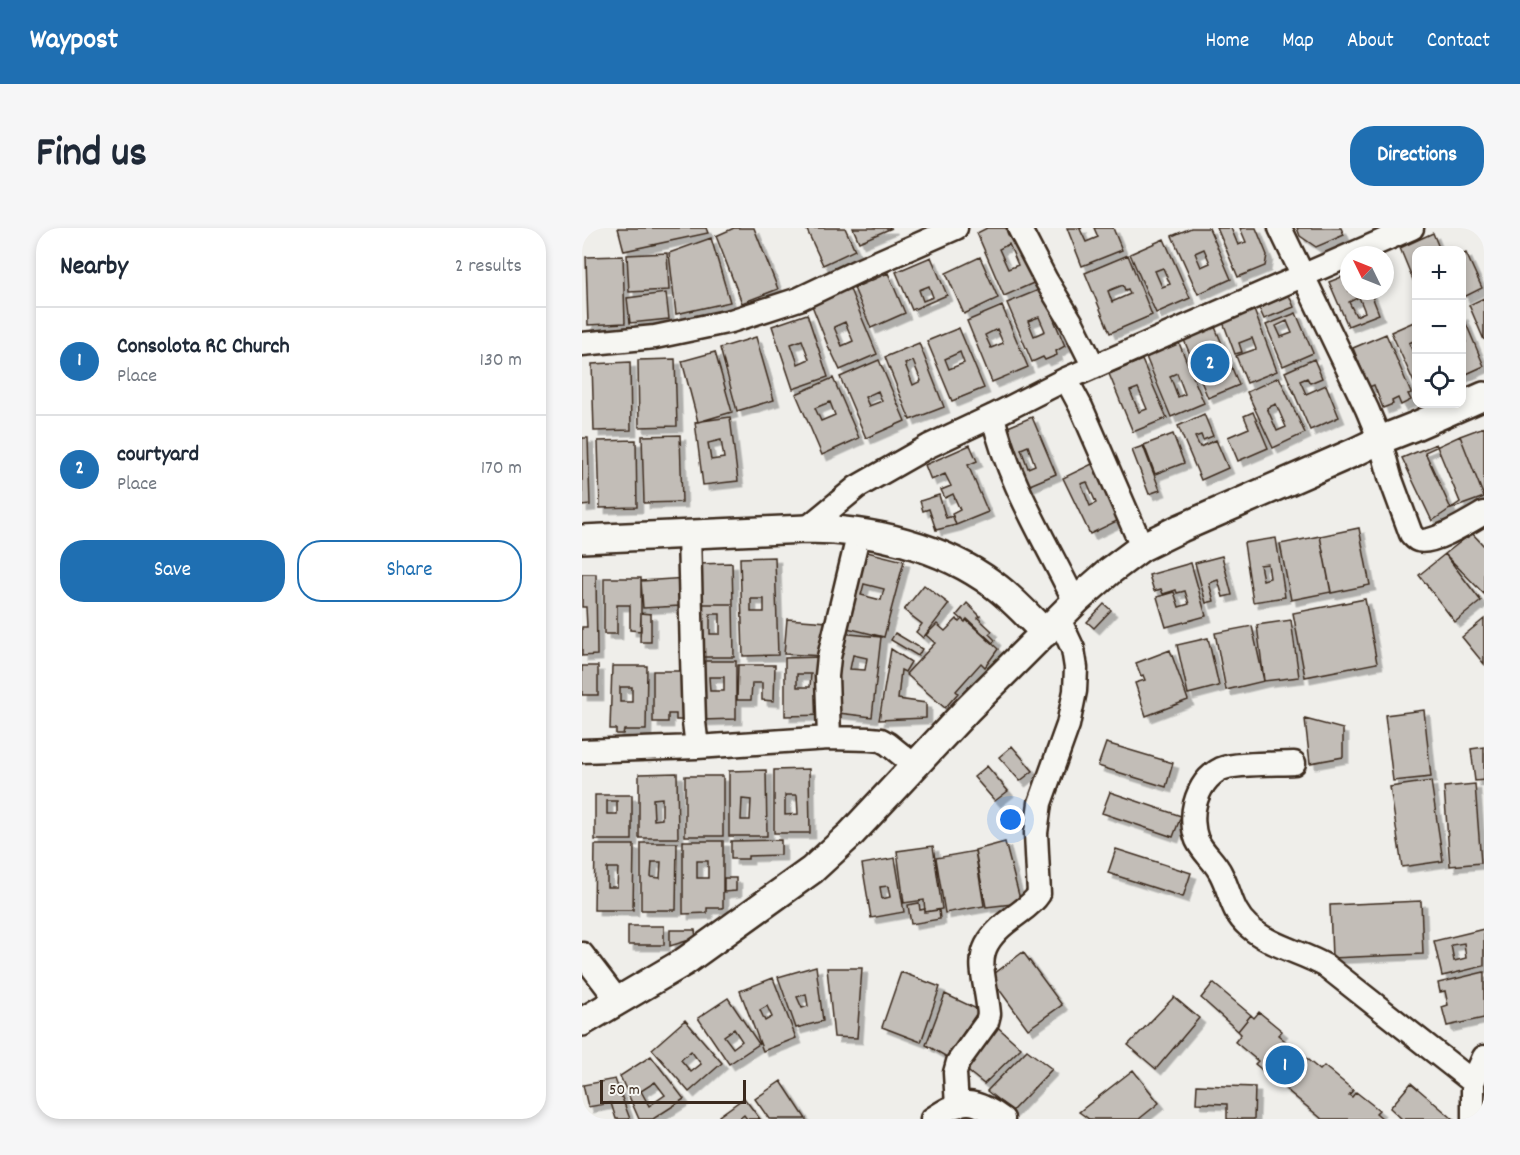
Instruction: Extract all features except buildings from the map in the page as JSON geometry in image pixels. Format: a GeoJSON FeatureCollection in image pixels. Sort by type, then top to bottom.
{"type":"FeatureCollection","features":[{"type":"Feature","properties":{"kind":"street"},"geometry":{"type":"LineString","coordinates":[[582,344],[655,337],[730,321],[799,299],[956,228]]}},
{"type":"Feature","properties":{"kind":"street"},"geometry":{"type":"LineString","coordinates":[[1019,228],[1046,280],[1072,322],[1094,367]]}},
{"type":"Feature","properties":{"kind":"street"},"geometry":{"type":"LineString","coordinates":[[1280,228],[1367,409],[1380,440],[1390,477],[1411,534],[1417,540],[1431,540],[1484,513]]}},
{"type":"Feature","properties":{"kind":"street"},"geometry":{"type":"LineString","coordinates":[[806,529],[857,487],[929,446],[1066,379],[1412,228]]}},
{"type":"Feature","properties":{"kind":"street"},"geometry":{"type":"LineString","coordinates":[[1066,379],[1081,407],[1142,548]]}},
{"type":"Feature","properties":{"kind":"street"},"geometry":{"type":"LineString","coordinates":[[582,1022],[684,962],[812,870],[851,834],[966,711],[1060,618],[1110,571],[1142,548],[1380,440],[1484,396]]}},
{"type":"Feature","properties":{"kind":"street"},"geometry":{"type":"LineString","coordinates":[[957,1106],[955,1073],[958,1062],[987,1022],[989,1014],[982,964],[983,950],[997,930],[1028,907],[1039,894],[1036,833],[1040,803],[1068,725],[1075,691],[1076,668],[1073,649],[1060,618],[1018,488],[997,436],[993,416]]}},
{"type":"Feature","properties":{"kind":"street"},"geometry":{"type":"LineString","coordinates":[[582,539],[806,529],[859,532],[912,544],[956,562],[996,586],[1011,600],[1060,618]]}},
{"type":"Feature","properties":{"kind":"street"},"geometry":{"type":"LineString","coordinates":[[830,738],[827,676],[829,657],[859,532]]}},
{"type":"Feature","properties":{"kind":"street"},"geometry":{"type":"LineString","coordinates":[[689,534],[694,722],[697,747]]}},
{"type":"Feature","properties":{"kind":"street"},"geometry":{"type":"LineString","coordinates":[[582,751],[697,747],[830,738],[881,740],[914,765]]}},
{"type":"Feature","properties":{"kind":"street"},"geometry":{"type":"LineString","coordinates":[[1294,763],[1224,768],[1206,781],[1197,795],[1193,811],[1197,840],[1222,874],[1239,916],[1248,926],[1277,946],[1313,958],[1326,966],[1473,1082]]}},
{"type":"Feature","properties":{"kind":"street"},"geometry":{"type":"LineString","coordinates":[[582,954],[618,1001]]}},
{"type":"Feature","properties":{"kind":"street"},"geometry":{"type":"LineString","coordinates":[[1473,1119],[1473,1082],[1484,1057]]}},
{"type":"Feature","properties":{"kind":"street"},"geometry":{"type":"LineString","coordinates":[[932,1119],[947,1109],[968,1102],[993,1111],[1003,1119]]}},
{"type":"Feature","properties":{"kind":"place","name":"courtyard"},"geometry":{"type":"Point","coordinates":[1210,363]}},
{"type":"Feature","properties":{"kind":"place","name":"Consolota RC Church"},"geometry":{"type":"Point","coordinates":[1285,1065]}}]}
